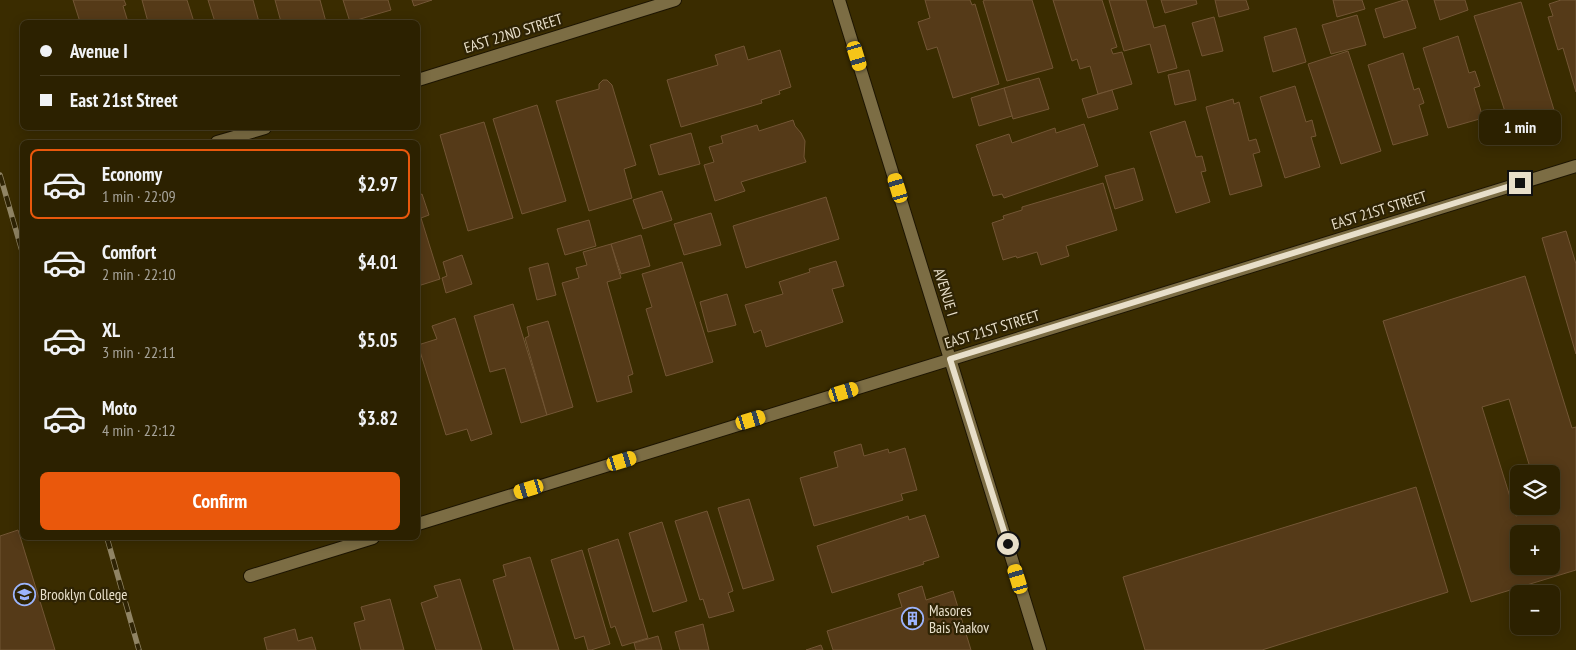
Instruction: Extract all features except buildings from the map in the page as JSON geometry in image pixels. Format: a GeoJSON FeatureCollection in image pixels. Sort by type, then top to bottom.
{"type":"FeatureCollection","features":[{"type":"Feature","properties":{"kind":"street","name":"EAST 22ND STREET"},"geometry":{"type":"LineString","coordinates":[[420,79],[675,0]]}},
{"type":"Feature","properties":{"kind":"street","name":"AVENUE I"},"geometry":{"type":"LineString","coordinates":[[839,0],[1040,650]]}},
{"type":"Feature","properties":{"kind":"street"},"geometry":{"type":"LineString","coordinates":[[224,140],[258,130]]}},
{"type":"Feature","properties":{"kind":"street","name":"EAST 21ST STREET"},"geometry":{"type":"LineString","coordinates":[[420,523],[1576,166]]}},
{"type":"Feature","properties":{"kind":"street"},"geometry":{"type":"LineString","coordinates":[[250,576],[367,540]]}},
{"type":"Feature","properties":{"kind":"railway"},"geometry":{"type":"LineString","coordinates":[[0,175],[20,244]]}},
{"type":"Feature","properties":{"kind":"railway"},"geometry":{"type":"LineString","coordinates":[[108,540],[139,650]]}},
{"type":"Feature","properties":{"kind":"place","name":"Brooklyn College"},"geometry":{"type":"Point","coordinates":[24,594]}},
{"type":"Feature","properties":{"kind":"place","name":"Masores Bais Yaakov"},"geometry":{"type":"Point","coordinates":[913,619]}},
{"type":"Feature","properties":{"kind":"route"},"geometry":{"type":"LineString","coordinates":[[1008,544],[950,359],[1520,183]]}}]}
